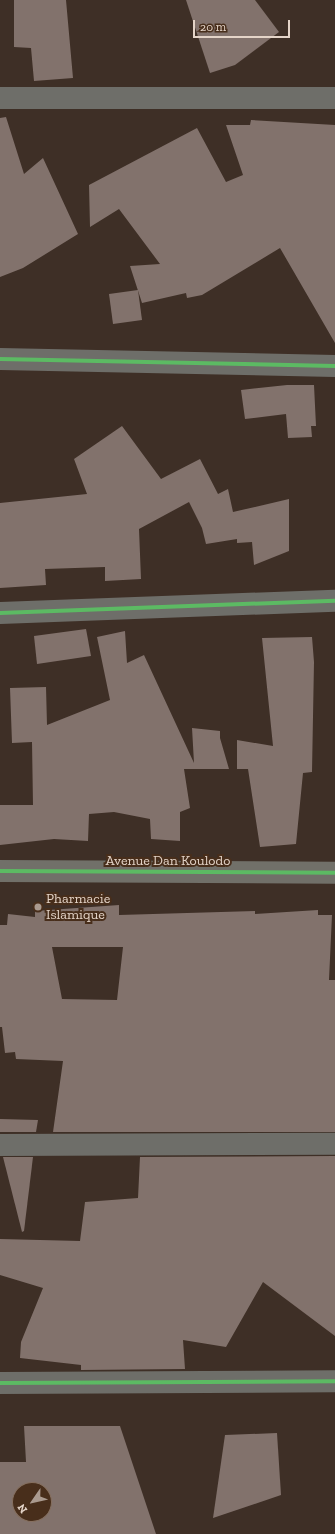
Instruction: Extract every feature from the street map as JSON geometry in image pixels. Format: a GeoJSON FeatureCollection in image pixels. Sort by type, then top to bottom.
{"type":"FeatureCollection","features":[{"type":"Feature","properties":{"kind":"street"},"geometry":{"type":"LineString","coordinates":[[0,98],[335,98]]}},
{"type":"Feature","properties":{"kind":"street"},"geometry":{"type":"LineString","coordinates":[[0,359],[335,366]]}},
{"type":"Feature","properties":{"kind":"street"},"geometry":{"type":"LineString","coordinates":[[0,613],[335,601]]}},
{"type":"Feature","properties":{"kind":"street","name":"Avenue Dan Koulodo"},"geometry":{"type":"LineString","coordinates":[[0,871],[335,873]]}},
{"type":"Feature","properties":{"kind":"street"},"geometry":{"type":"LineString","coordinates":[[0,1145],[335,1144]]}},
{"type":"Feature","properties":{"kind":"street"},"geometry":{"type":"LineString","coordinates":[[0,1384],[335,1381]]}},
{"type":"Feature","properties":{"kind":"building"},"geometry":{"type":"Polygon","coordinates":[[[14,0],[66,0],[73,78],[34,81],[31,48],[14,47],[14,0]]]}},
{"type":"Feature","properties":{"kind":"building"},"geometry":{"type":"Polygon","coordinates":[[[186,0],[255,0],[279,32],[235,65],[210,73],[186,0]]]}},
{"type":"Feature","properties":{"kind":"building"},"geometry":{"type":"Polygon","coordinates":[[[6,117],[24,174],[43,158],[78,234],[23,268],[0,277],[0,118],[6,117]]]}},
{"type":"Feature","properties":{"kind":"building"},"geometry":{"type":"Polygon","coordinates":[[[251,120],[335,125],[335,343],[280,248],[202,295],[187,298],[186,293],[142,303],[130,266],[160,264],[119,209],[90,227],[89,185],[197,128],[226,182],[243,175],[226,125],[250,125],[251,120]]]}},
{"type":"Feature","properties":{"kind":"building"},"geometry":{"type":"Polygon","coordinates":[[[138,290],[142,320],[113,324],[109,294],[138,290]]]}},
{"type":"Feature","properties":{"kind":"building"},"geometry":{"type":"Polygon","coordinates":[[[287,385],[314,385],[316,426],[311,426],[312,437],[288,438],[286,414],[245,419],[241,390],[287,385]]]}},
{"type":"Feature","properties":{"kind":"building"},"geometry":{"type":"Polygon","coordinates":[[[122,426],[161,479],[200,459],[218,494],[228,489],[233,512],[289,499],[289,551],[254,565],[252,542],[237,543],[237,539],[206,544],[202,528],[189,502],[139,529],[141,579],[105,581],[105,567],[45,569],[46,585],[0,588],[0,503],[87,494],[74,459],[122,426]]]}},
{"type":"Feature","properties":{"kind":"building"},"geometry":{"type":"Polygon","coordinates":[[[86,629],[91,656],[37,664],[34,636],[86,629]]]}},
{"type":"Feature","properties":{"kind":"building"},"geometry":{"type":"Polygon","coordinates":[[[125,631],[127,663],[144,655],[194,763],[192,728],[220,731],[220,738],[229,769],[184,769],[190,808],[180,812],[180,841],[151,839],[150,819],[114,812],[89,814],[88,841],[54,839],[0,845],[0,805],[33,805],[32,742],[12,743],[10,688],[46,687],[47,725],[110,700],[97,637],[125,631]]]}},
{"type":"Feature","properties":{"kind":"building"},"geometry":{"type":"Polygon","coordinates":[[[312,637],[314,662],[312,772],[303,773],[296,844],[260,847],[248,769],[237,769],[237,740],[273,746],[262,638],[312,637]]]}},
{"type":"Feature","properties":{"kind":"building"},"geometry":{"type":"Polygon","coordinates":[[[119,905],[119,915],[255,911],[255,914],[318,910],[318,915],[332,915],[329,980],[335,980],[335,1132],[53,1132],[63,1061],[16,1059],[15,1052],[5,1053],[2,1027],[0,1027],[0,925],[7,925],[8,914],[35,917],[35,911],[119,905]],[[52,947],[62,999],[117,1000],[123,947],[52,947]]]}},
{"type":"Feature","properties":{"kind":"building"},"geometry":{"type":"Polygon","coordinates":[[[0,1119],[38,1120],[36,1132],[0,1132],[0,1119]]]}},
{"type":"Feature","properties":{"kind":"building"},"geometry":{"type":"Polygon","coordinates":[[[335,1156],[335,1336],[263,1282],[226,1347],[183,1340],[185,1369],[81,1370],[81,1365],[20,1358],[21,1342],[43,1288],[0,1275],[0,1239],[80,1241],[85,1202],[138,1198],[140,1157],[335,1156]]]}},
{"type":"Feature","properties":{"kind":"building"},"geometry":{"type":"Polygon","coordinates":[[[3,1157],[33,1157],[24,1231],[22,1232],[3,1157]]]}},
{"type":"Feature","properties":{"kind":"building"},"geometry":{"type":"Polygon","coordinates":[[[24,1426],[120,1426],[156,1534],[0,1534],[0,1462],[26,1462],[24,1426]]]}},
{"type":"Feature","properties":{"kind":"building"},"geometry":{"type":"Polygon","coordinates":[[[277,1433],[281,1495],[213,1518],[225,1435],[277,1433]]]}},
{"type":"Feature","properties":{"kind":"cycle path"},"geometry":{"type":"LineString","coordinates":[[0,359],[335,366]]}},
{"type":"Feature","properties":{"kind":"cycle path"},"geometry":{"type":"LineString","coordinates":[[0,613],[335,601]]}},
{"type":"Feature","properties":{"kind":"cycle path"},"geometry":{"type":"LineString","coordinates":[[0,871],[335,873]]}},
{"type":"Feature","properties":{"kind":"cycle path"},"geometry":{"type":"LineString","coordinates":[[0,1383],[335,1381]]}},
{"type":"Feature","properties":{"kind":"place","name":"Pharmacie Islamique"},"geometry":{"type":"Point","coordinates":[38,907]}}]}
